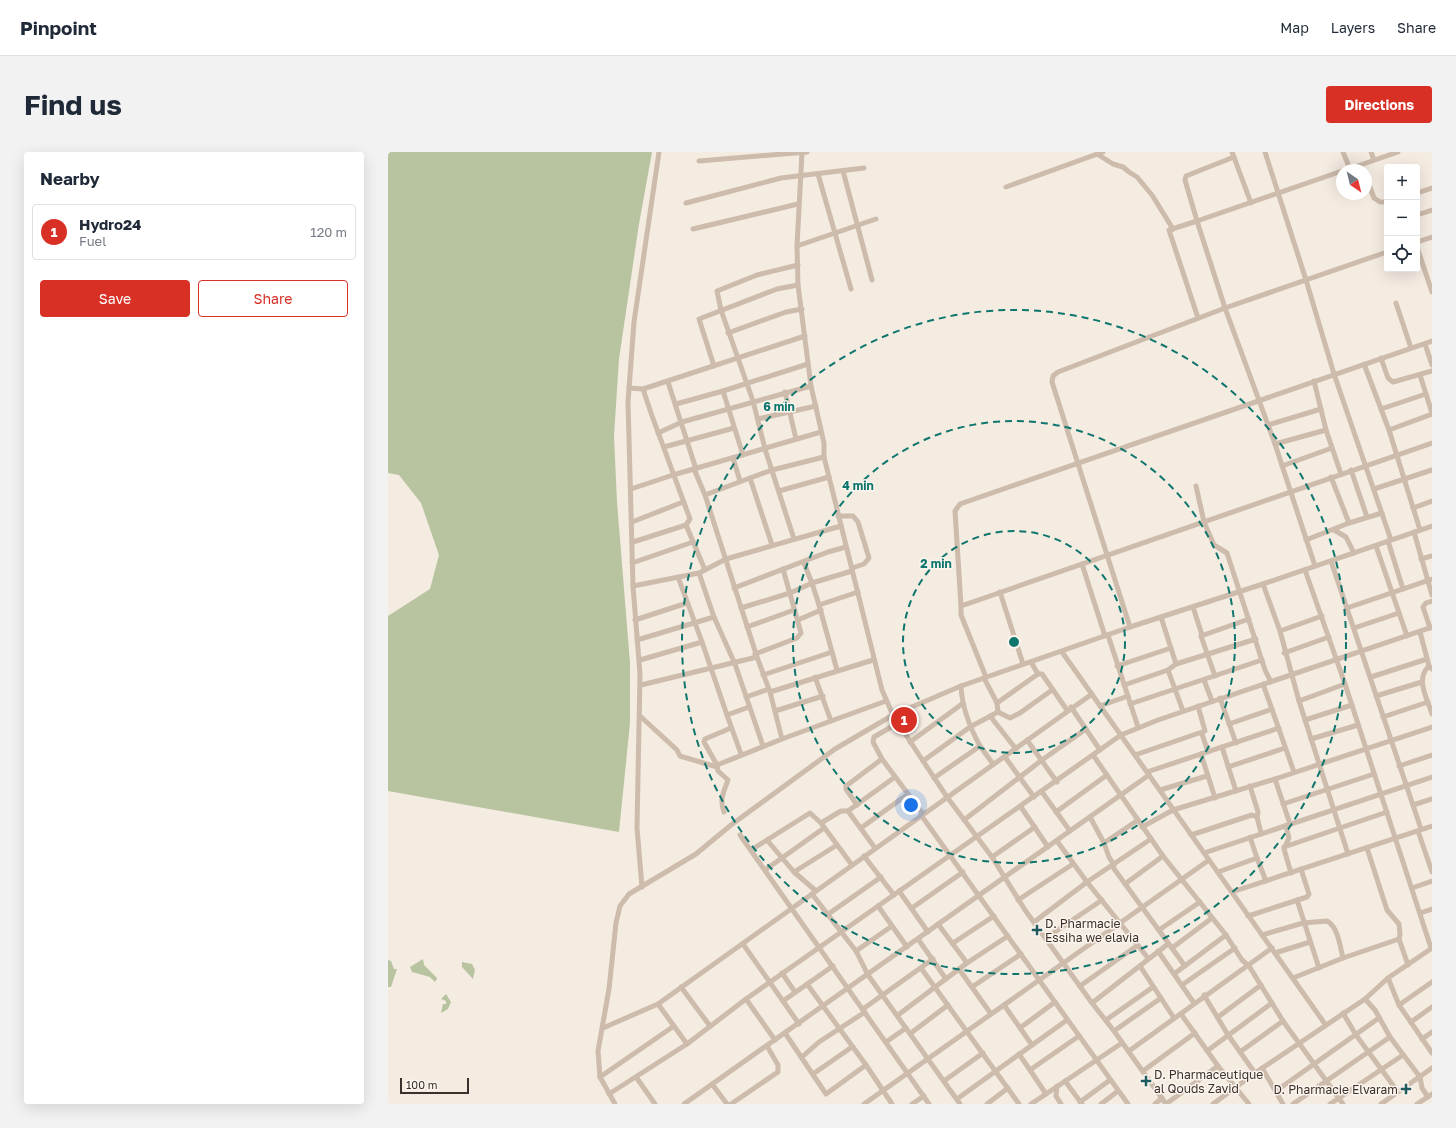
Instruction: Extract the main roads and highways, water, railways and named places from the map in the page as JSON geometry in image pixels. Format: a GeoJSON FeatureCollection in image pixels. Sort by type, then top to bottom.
{"type":"FeatureCollection","features":[{"type":"Feature","properties":{"kind":"place","name":"Hydro24"},"geometry":{"type":"Point","coordinates":[904,720]}},
{"type":"Feature","properties":{"kind":"place","name":"D. Pharmacie Essiha we elavia"},"geometry":{"type":"Point","coordinates":[1037,930]}},
{"type":"Feature","properties":{"kind":"place","name":"D. Pharmaceutique al Qouds Zavid"},"geometry":{"type":"Point","coordinates":[1146,1081]}},
{"type":"Feature","properties":{"kind":"place","name":"D. Pharmacie Elvaram"},"geometry":{"type":"Point","coordinates":[1406,1089]}}]}
